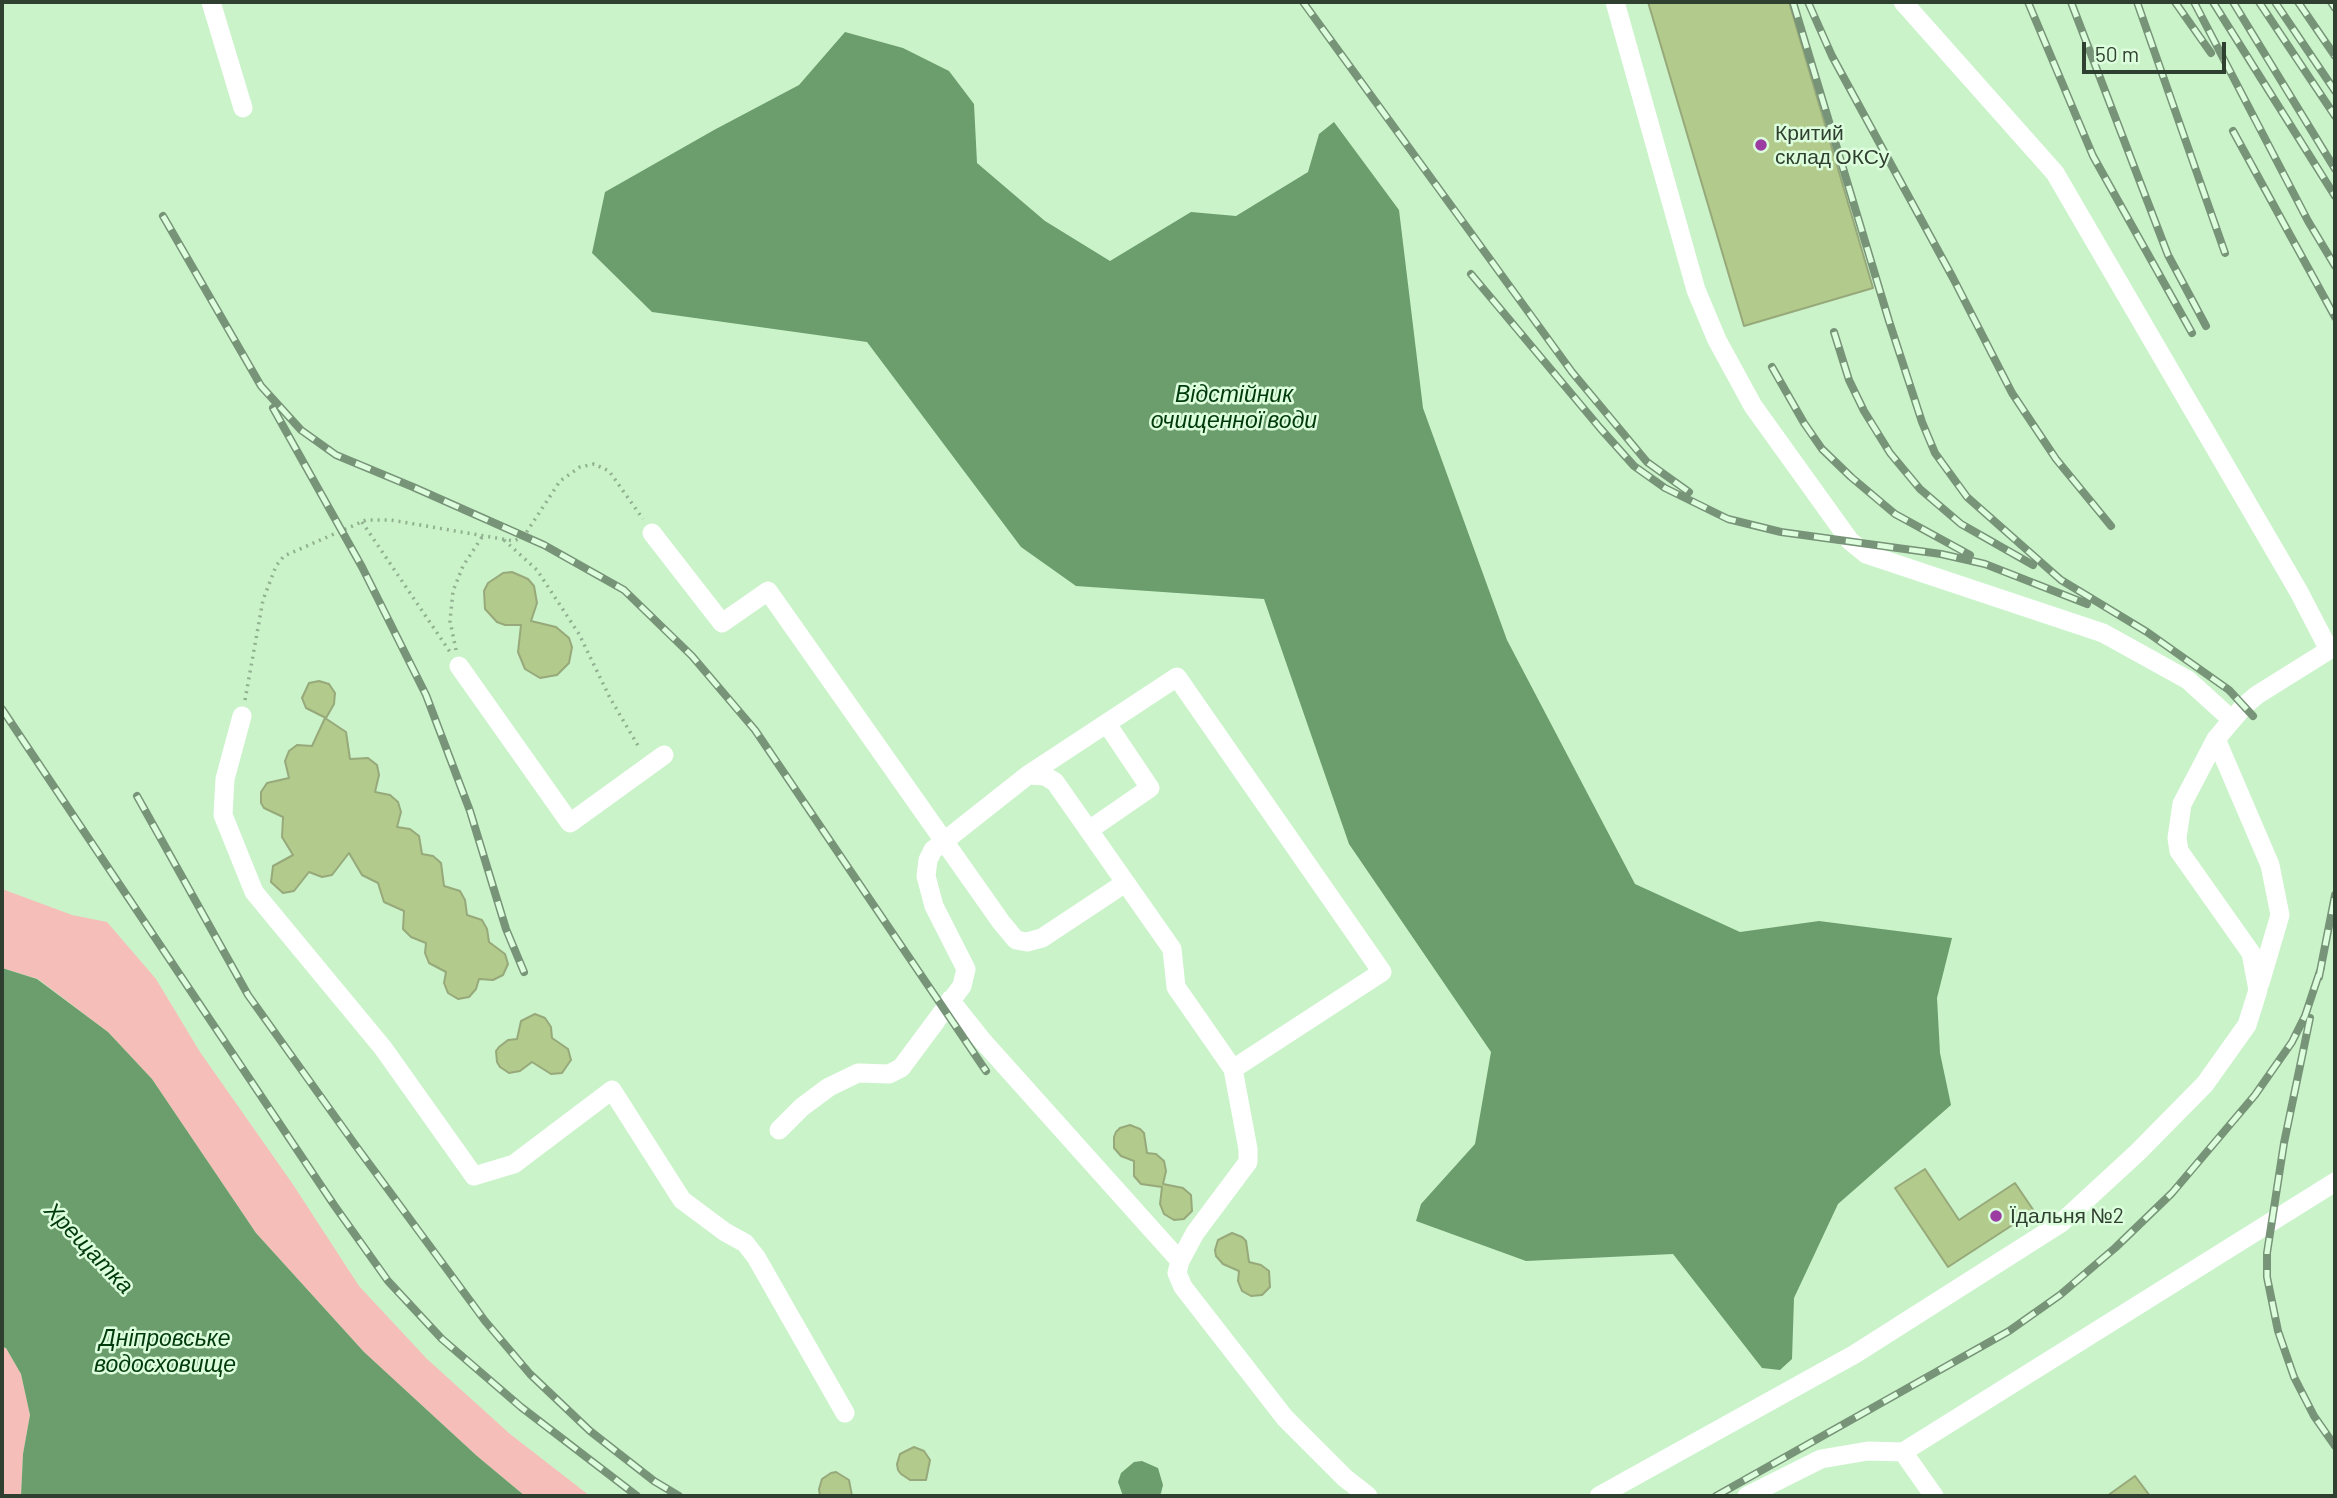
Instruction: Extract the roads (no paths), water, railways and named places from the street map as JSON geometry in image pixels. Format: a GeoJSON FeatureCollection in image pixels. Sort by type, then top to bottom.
{"type":"FeatureCollection","features":[{"type":"Feature","properties":{"kind":"lane"},"geometry":{"type":"LineString","coordinates":[[211,2],[243,108]]}},
{"type":"Feature","properties":{"kind":"lane"},"geometry":{"type":"LineString","coordinates":[[1615,2],[1696,290],[1717,340],[1754,406],[1850,541],[1866,554],[2104,633],[2188,680],[2232,720]]}},
{"type":"Feature","properties":{"kind":"lane"},"geometry":{"type":"LineString","coordinates":[[1903,2],[2055,173],[2332,649],[2258,695],[2232,720],[2216,739],[2182,804],[2177,838],[2179,851],[2251,954],[2258,990]]}},
{"type":"Feature","properties":{"kind":"lane"},"geometry":{"type":"LineString","coordinates":[[652,533],[722,623],[768,591],[1016,940],[1027,942],[1042,938],[1125,883]]}},
{"type":"Feature","properties":{"kind":"lane"},"geometry":{"type":"LineString","coordinates":[[459,666],[570,823],[657,760]]}},
{"type":"Feature","properties":{"kind":"lane"},"geometry":{"type":"LineString","coordinates":[[779,1130],[802,1107],[829,1087],[858,1073],[889,1074],[901,1068],[962,986],[966,969],[934,906],[926,876],[928,860],[933,850],[1028,775],[1177,677],[1381,972],[1233,1069]]}},
{"type":"Feature","properties":{"kind":"lane"},"geometry":{"type":"LineString","coordinates":[[242,716],[225,779],[223,815],[254,892],[383,1048],[474,1176],[514,1164],[612,1090],[682,1200],[726,1233],[745,1243],[756,1257],[845,1413]]}},
{"type":"Feature","properties":{"kind":"lane"},"geometry":{"type":"LineString","coordinates":[[1089,830],[1150,788],[1107,723]]}},
{"type":"Feature","properties":{"kind":"lane"},"geometry":{"type":"LineString","coordinates":[[1599,1496],[1855,1354],[2061,1223],[2138,1152],[2205,1084],[2247,1025],[2280,915],[2270,865],[2216,739]]}},
{"type":"Feature","properties":{"kind":"lane"},"geometry":{"type":"LineString","coordinates":[[1028,775],[1045,776],[1055,782],[1172,949],[1176,987],[1233,1069],[1248,1162],[1195,1233],[1180,1261],[1177,1273],[1183,1287],[1285,1418],[1345,1478],[1368,1496]]}},
{"type":"Feature","properties":{"kind":"lane"},"geometry":{"type":"LineString","coordinates":[[950,1000],[1180,1261]]}},
{"type":"Feature","properties":{"kind":"lane"},"geometry":{"type":"LineString","coordinates":[[1747,1496],[1821,1458],[1868,1451],[1903,1452],[2335,1182]]}},
{"type":"Feature","properties":{"kind":"lane"},"geometry":{"type":"LineString","coordinates":[[1903,1452],[1934,1496]]}},
{"type":"Feature","properties":{"kind":"water","name":"Відстійник очищенної води"},"geometry":{"type":"Polygon","coordinates":[[[845,32],[903,48],[949,71],[974,104],[977,163],[1045,221],[1110,261],[1191,212],[1236,216],[1308,172],[1319,134],[1334,122],[1399,210],[1423,408],[1507,640],[1635,884],[1740,932],[1819,921],[1952,938],[1937,998],[1940,1053],[1951,1105],[1838,1204],[1794,1298],[1792,1359],[1780,1370],[1762,1368],[1673,1254],[1526,1261],[1416,1221],[1421,1204],[1475,1144],[1491,1052],[1349,844],[1264,599],[1076,586],[1021,547],[867,342],[652,312],[592,253],[605,192],[799,85],[845,32]]]}},
{"type":"Feature","properties":{"kind":"water","name":"Дніпровське водосховище"},"geometry":{"type":"Polygon","coordinates":[[[2,968],[37,979],[108,1032],[152,1079],[256,1233],[364,1352],[477,1456],[525,1496],[21,1496],[23,1454],[30,1415],[21,1374],[6,1348],[2,1347],[2,968]]]}},
{"type":"Feature","properties":{"kind":"water"},"geometry":{"type":"Polygon","coordinates":[[[1142,1461],[1158,1468],[1163,1485],[1161,1493],[1159,1496],[1123,1496],[1118,1482],[1121,1473],[1134,1462],[1142,1461]]]}},
{"type":"Feature","properties":{"kind":"railway"},"geometry":{"type":"LineString","coordinates":[[1303,2],[1572,372],[1647,462],[1689,492]]}},
{"type":"Feature","properties":{"kind":"railway"},"geometry":{"type":"LineString","coordinates":[[1793,2],[1889,321],[1935,453],[1967,497],[2061,580],[2147,632],[2229,690],[2253,716]]}},
{"type":"Feature","properties":{"kind":"railway"},"geometry":{"type":"LineString","coordinates":[[1808,2],[1832,56],[1953,278],[2012,393],[2056,459],[2111,526]]}},
{"type":"Feature","properties":{"kind":"railway"},"geometry":{"type":"LineString","coordinates":[[2028,2],[2093,156],[2192,333]]}},
{"type":"Feature","properties":{"kind":"railway"},"geometry":{"type":"LineString","coordinates":[[2071,2],[2168,255],[2206,326]]}},
{"type":"Feature","properties":{"kind":"railway"},"geometry":{"type":"LineString","coordinates":[[2137,2],[2225,253]]}},
{"type":"Feature","properties":{"kind":"railway"},"geometry":{"type":"LineString","coordinates":[[2175,2],[2211,53]]}},
{"type":"Feature","properties":{"kind":"railway"},"geometry":{"type":"LineString","coordinates":[[2194,2],[2308,221],[2335,266]]}},
{"type":"Feature","properties":{"kind":"railway"},"geometry":{"type":"LineString","coordinates":[[2213,2],[2335,196]]}},
{"type":"Feature","properties":{"kind":"railway"},"geometry":{"type":"LineString","coordinates":[[2233,2],[2335,169]]}},
{"type":"Feature","properties":{"kind":"railway"},"geometry":{"type":"LineString","coordinates":[[2259,2],[2335,116]]}},
{"type":"Feature","properties":{"kind":"railway"},"geometry":{"type":"LineString","coordinates":[[2275,2],[2335,91]]}},
{"type":"Feature","properties":{"kind":"railway"},"geometry":{"type":"LineString","coordinates":[[2298,2],[2335,56]]}},
{"type":"Feature","properties":{"kind":"railway"},"geometry":{"type":"LineString","coordinates":[[2331,2],[2335,8]]}},
{"type":"Feature","properties":{"kind":"railway"},"geometry":{"type":"LineString","coordinates":[[2233,131],[2335,317]]}},
{"type":"Feature","properties":{"kind":"railway"},"geometry":{"type":"LineString","coordinates":[[163,216],[261,386],[301,430],[336,455],[544,545],[624,590],[692,656],[755,730],[986,1071]]}},
{"type":"Feature","properties":{"kind":"railway"},"geometry":{"type":"LineString","coordinates":[[1471,274],[1634,466],[1665,488],[1728,519],[1781,532],[1941,554],[1985,564],[2087,604]]}},
{"type":"Feature","properties":{"kind":"railway"},"geometry":{"type":"LineString","coordinates":[[1834,332],[1849,380],[1864,411],[1890,453],[1920,489],[1961,524],[2033,565]]}},
{"type":"Feature","properties":{"kind":"railway"},"geometry":{"type":"LineString","coordinates":[[1772,367],[1822,449],[1851,477],[1895,514],[1970,555]]}},
{"type":"Feature","properties":{"kind":"railway"},"geometry":{"type":"LineString","coordinates":[[273,408],[362,567],[426,695],[470,811],[506,929],[524,972]]}},
{"type":"Feature","properties":{"kind":"railway"},"geometry":{"type":"LineString","coordinates":[[2,709],[334,1205],[388,1281],[442,1339],[521,1407],[637,1496]]}},
{"type":"Feature","properties":{"kind":"railway"},"geometry":{"type":"LineString","coordinates":[[137,796],[248,995],[485,1321],[530,1374],[590,1431],[654,1481],[679,1496]]}},
{"type":"Feature","properties":{"kind":"railway"},"geometry":{"type":"LineString","coordinates":[[2319,977],[2335,895]]}},
{"type":"Feature","properties":{"kind":"railway"},"geometry":{"type":"LineString","coordinates":[[1716,1496],[2009,1331],[2060,1295],[2115,1248],[2172,1193],[2255,1095],[2292,1042],[2305,1016],[2321,968]]}},
{"type":"Feature","properties":{"kind":"railway"},"geometry":{"type":"LineString","coordinates":[[2310,1018],[2284,1143],[2267,1253],[2267,1277],[2278,1331],[2294,1377],[2314,1416],[2335,1446]]}},
{"type":"Feature","properties":{"kind":"place","name":"Критий склад ОКСу"},"geometry":{"type":"Point","coordinates":[1761,145]}},
{"type":"Feature","properties":{"kind":"place","name":"Їдальня №2"},"geometry":{"type":"Point","coordinates":[1996,1216]}},
{"type":"Feature","properties":{"kind":"water label","name":"Хрещатка"},"geometry":{"type":"Point","coordinates":[89,1248]}}]}
